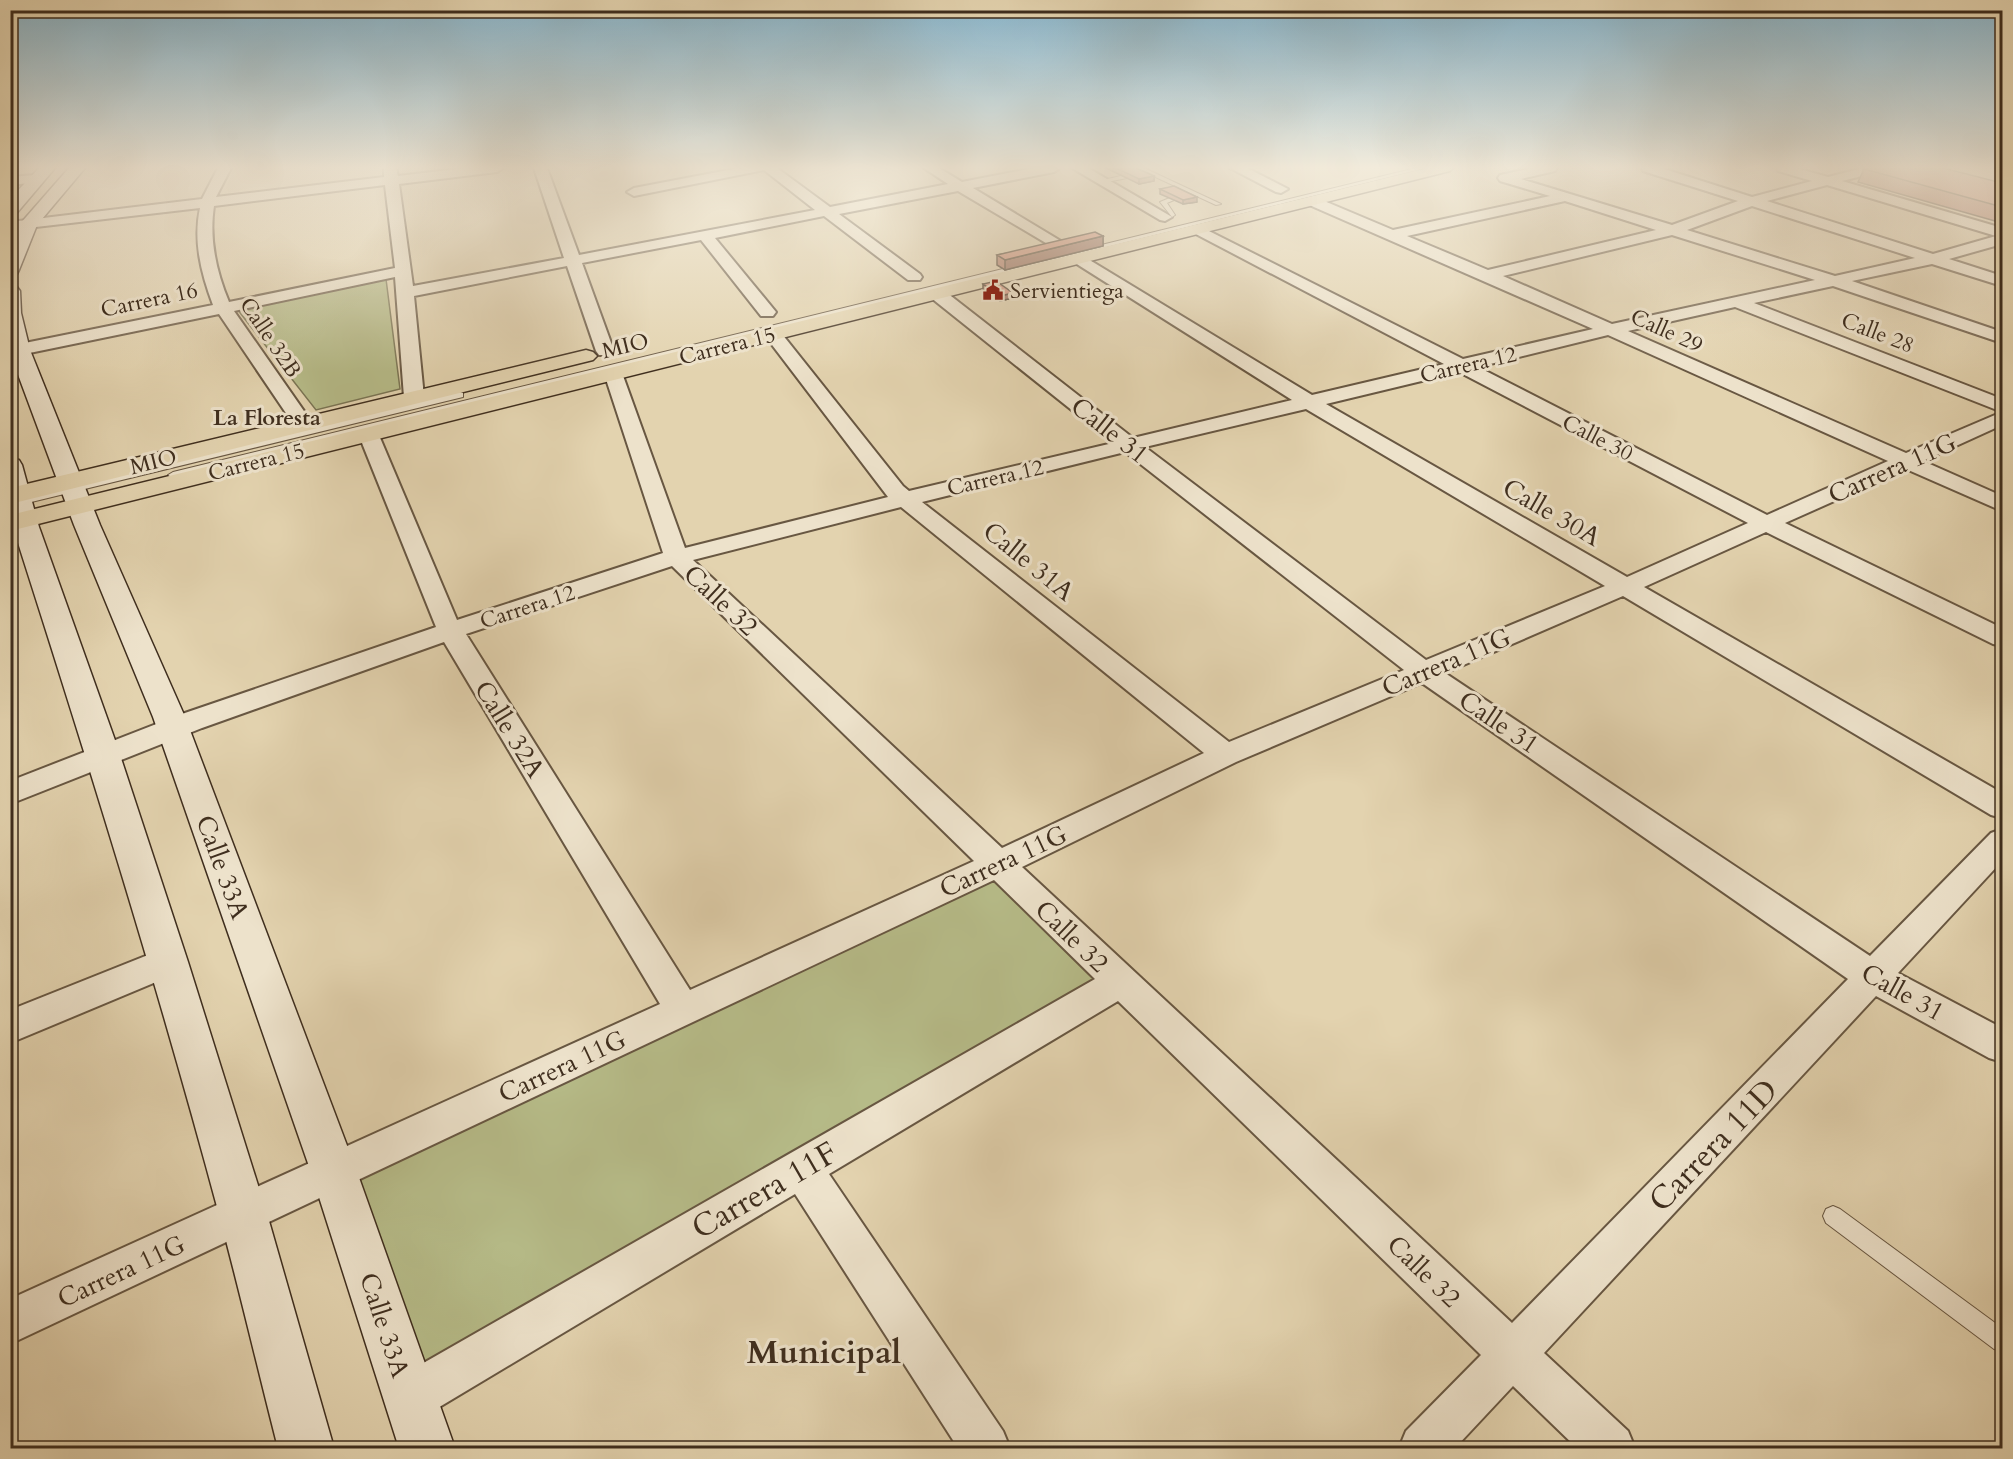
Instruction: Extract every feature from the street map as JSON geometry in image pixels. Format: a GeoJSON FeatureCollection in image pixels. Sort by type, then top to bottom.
{"type":"FeatureCollection","features":[{"type":"Feature","properties":{"kind":"main road"},"geometry":{"type":"LineString","coordinates":[[10,270],[24,236]]}},
{"type":"Feature","properties":{"kind":"main road","name":"Carrera 15"},"geometry":{"type":"LineString","coordinates":[[770,323],[914,277],[1078,236]]}},
{"type":"Feature","properties":{"kind":"main road","name":"Carrera 15"},"geometry":{"type":"LineString","coordinates":[[16,508],[76,493],[368,433],[609,362],[770,323],[936,293],[1168,236]]}},
{"type":"Feature","properties":{"kind":"main road","name":"Calle 33A"},"geometry":{"type":"LineString","coordinates":[[10,291],[15,351],[173,729],[334,1172],[427,1449]]}},
{"type":"Feature","properties":{"kind":"main road","name":"Carrera 15"},"geometry":{"type":"LineString","coordinates":[[76,493],[303,424],[414,397],[609,362]]}},
{"type":"Feature","properties":{"kind":"main road"},"geometry":{"type":"LineString","coordinates":[[10,465],[16,508],[103,755],[168,962],[243,1214],[306,1449]]}},
{"type":"Feature","properties":{"kind":"street","name":"Calle 32B"},"geometry":{"type":"LineString","coordinates":[[204,236],[203,248],[214,287],[223,308],[303,424]]}},
{"type":"Feature","properties":{"kind":"street"},"geometry":{"type":"LineString","coordinates":[[399,236],[414,397]]}},
{"type":"Feature","properties":{"kind":"street","name":"Calle 32"},"geometry":{"type":"LineString","coordinates":[[564,236],[676,557],[1611,1449]]}},
{"type":"Feature","properties":{"kind":"street"},"geometry":{"type":"LineString","coordinates":[[404,293],[693,236]]}},
{"type":"Feature","properties":{"kind":"street","name":"Calle 31A"},"geometry":{"type":"LineString","coordinates":[[706,236],[895,491],[1226,755]]}},
{"type":"Feature","properties":{"kind":"street"},"geometry":{"type":"LineString","coordinates":[[859,236],[914,277]]}},
{"type":"Feature","properties":{"kind":"street"},"geometry":{"type":"LineString","coordinates":[[1044,236],[1056,243]]}},
{"type":"Feature","properties":{"kind":"street","name":"Calle 30"},"geometry":{"type":"LineString","coordinates":[[1211,236],[1460,367],[1768,524],[2002,638]]}},
{"type":"Feature","properties":{"kind":"street","name":"Calle 29"},"geometry":{"type":"LineString","coordinates":[[1399,236],[2002,504]]}},
{"type":"Feature","properties":{"kind":"street"},"geometry":{"type":"LineString","coordinates":[[1487,275],[1648,236]]}},
{"type":"Feature","properties":{"kind":"street"},"geometry":{"type":"LineString","coordinates":[[1692,236],[1835,281],[2002,338]]}},
{"type":"Feature","properties":{"kind":"street"},"geometry":{"type":"LineString","coordinates":[[1860,236],[2002,281]]}},
{"type":"Feature","properties":{"kind":"street","name":"Carrera 12"},"geometry":{"type":"LineString","coordinates":[[10,793],[173,729],[450,631],[676,557],[905,499],[1609,330],[1933,260],[2002,238]]}},
{"type":"Feature","properties":{"kind":"street","name":"Calle 30A"},"geometry":{"type":"LineString","coordinates":[[1078,258],[1309,402],[2002,807]]}},
{"type":"Feature","properties":{"kind":"street","name":"Carrera 16"},"geometry":{"type":"LineString","coordinates":[[15,351],[403,271]]}},
{"type":"Feature","properties":{"kind":"street","name":"Calle 31"},"geometry":{"type":"LineString","coordinates":[[936,293],[1129,445],[1424,671],[1873,977],[2002,1046]]}},
{"type":"Feature","properties":{"kind":"street","name":"Calle 28"},"geometry":{"type":"LineString","coordinates":[[1736,303],[2002,406]]}},
{"type":"Feature","properties":{"kind":"street","name":"Carrera 11G"},"geometry":{"type":"LineString","coordinates":[[10,1322],[998,864],[1226,755],[1624,587],[2002,418]]}},
{"type":"Feature","properties":{"kind":"street","name":"Calle 32A"},"geometry":{"type":"LineString","coordinates":[[368,433],[450,631],[683,1010]]}},
{"type":"Feature","properties":{"kind":"street","name":"Carrera 11D"},"geometry":{"type":"LineString","coordinates":[[1423,1449],[2002,841]]}},
{"type":"Feature","properties":{"kind":"street"},"geometry":{"type":"LineString","coordinates":[[10,1027],[168,962]]}},
{"type":"Feature","properties":{"kind":"street","name":"Carrera 11F"},"geometry":{"type":"LineString","coordinates":[[409,1398],[1119,982]]}},
{"type":"Feature","properties":{"kind":"street"},"geometry":{"type":"LineString","coordinates":[[802,1168],[986,1449]]}},
{"type":"Feature","properties":{"kind":"lane","name":"MIO"},"geometry":{"type":"LineString","coordinates":[[76,493],[1121,236]]}},
{"type":"Feature","properties":{"kind":"lane","name":"MIO"},"geometry":{"type":"LineString","coordinates":[[76,493],[1141,236]]}},
{"type":"Feature","properties":{"kind":"lane"},"geometry":{"type":"LineString","coordinates":[[1833,1216],[2002,1341]]}},
{"type":"Feature","properties":{"kind":"green space"},"geometry":{"type":"Polygon","coordinates":[[[386,279],[400,389],[316,410],[237,309],[386,279]]]}},
{"type":"Feature","properties":{"kind":"green space"},"geometry":{"type":"Polygon","coordinates":[[[998,864],[1120,982],[409,1398],[334,1172],[998,864]]]}},
{"type":"Feature","properties":{"kind":"building"},"geometry":{"type":"Polygon","coordinates":[[[1078,236],[1103,236],[1005,260],[997,255],[1078,236]]]}},
{"type":"Feature","properties":{"kind":"building"},"geometry":{"type":"Polygon","coordinates":[[[996,281],[1013,293],[1000,296],[983,284],[996,281]]]}},
{"type":"Feature","properties":{"kind":"place","name":"Servientiega"},"geometry":{"type":"Point","coordinates":[993,290]}},
{"type":"Feature","properties":{"kind":"district","name":"La Floresta"},"geometry":{"type":"Point","coordinates":[267,417]}},
{"type":"Feature","properties":{"kind":"district","name":"Municipal"},"geometry":{"type":"Point","coordinates":[824,1351]}}]}
